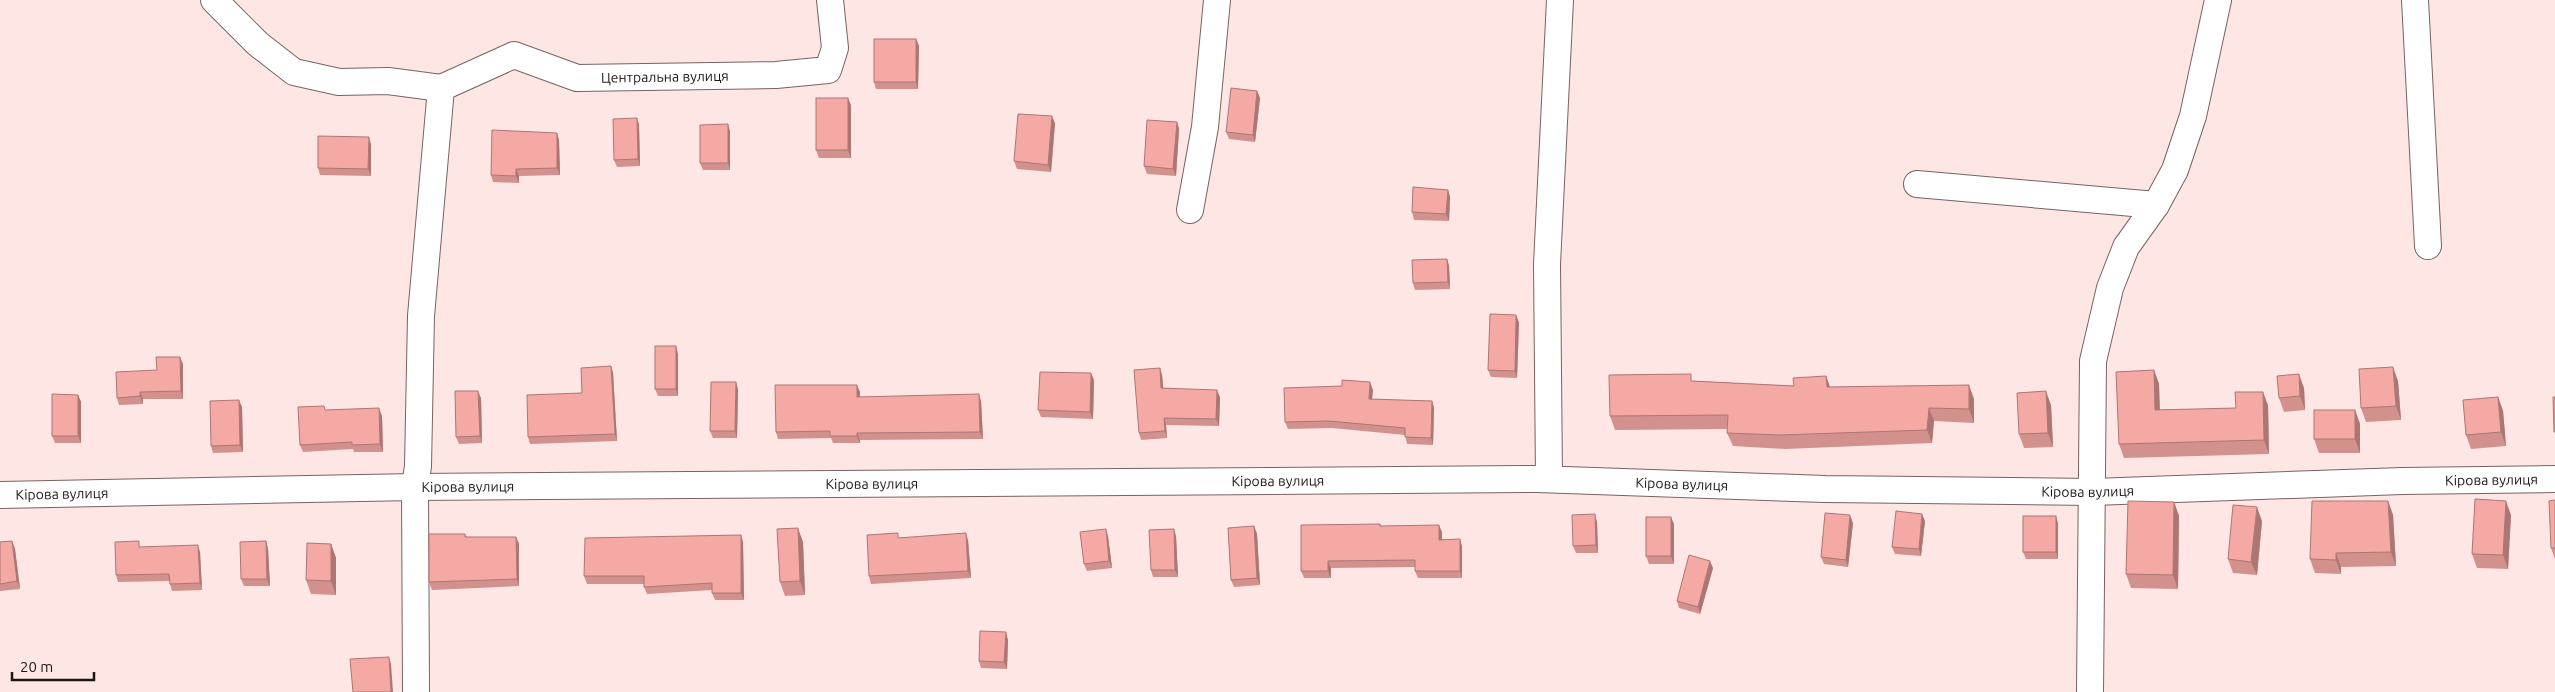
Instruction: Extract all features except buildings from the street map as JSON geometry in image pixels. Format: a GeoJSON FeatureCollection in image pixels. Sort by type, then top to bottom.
{"type":"FeatureCollection","features":[{"type":"Feature","properties":{"kind":"street"},"geometry":{"type":"LineString","coordinates":[[214,0],[258,44],[294,72],[339,82],[388,81],[441,88],[422,316],[418,466],[415,487],[416,692]]}},
{"type":"Feature","properties":{"kind":"street","name":"Центральна вулиця"},"geometry":{"type":"LineString","coordinates":[[441,88],[514,55],[578,78],[776,75],[828,70],[835,48],[830,0]]}},
{"type":"Feature","properties":{"kind":"street"},"geometry":{"type":"LineString","coordinates":[[1190,210],[1205,127],[1216,0]]}},
{"type":"Feature","properties":{"kind":"street"},"geometry":{"type":"LineString","coordinates":[[1549,479],[1547,264],[1560,0]]}},
{"type":"Feature","properties":{"kind":"street"},"geometry":{"type":"LineString","coordinates":[[2090,692],[2092,651],[2089,605],[2093,492],[2093,361],[2110,288],[2126,247],[2156,205],[2175,170],[2193,116],[2218,0]]}},
{"type":"Feature","properties":{"kind":"street"},"geometry":{"type":"LineString","coordinates":[[2415,0],[2428,246]]}},
{"type":"Feature","properties":{"kind":"street"},"geometry":{"type":"LineString","coordinates":[[1917,184],[2156,205]]}},
{"type":"Feature","properties":{"kind":"street","name":"Кірова вулиця"},"geometry":{"type":"LineString","coordinates":[[0,495],[415,487],[1549,479],[1825,489],[2093,492],[2402,481],[2555,479]]}}]}
